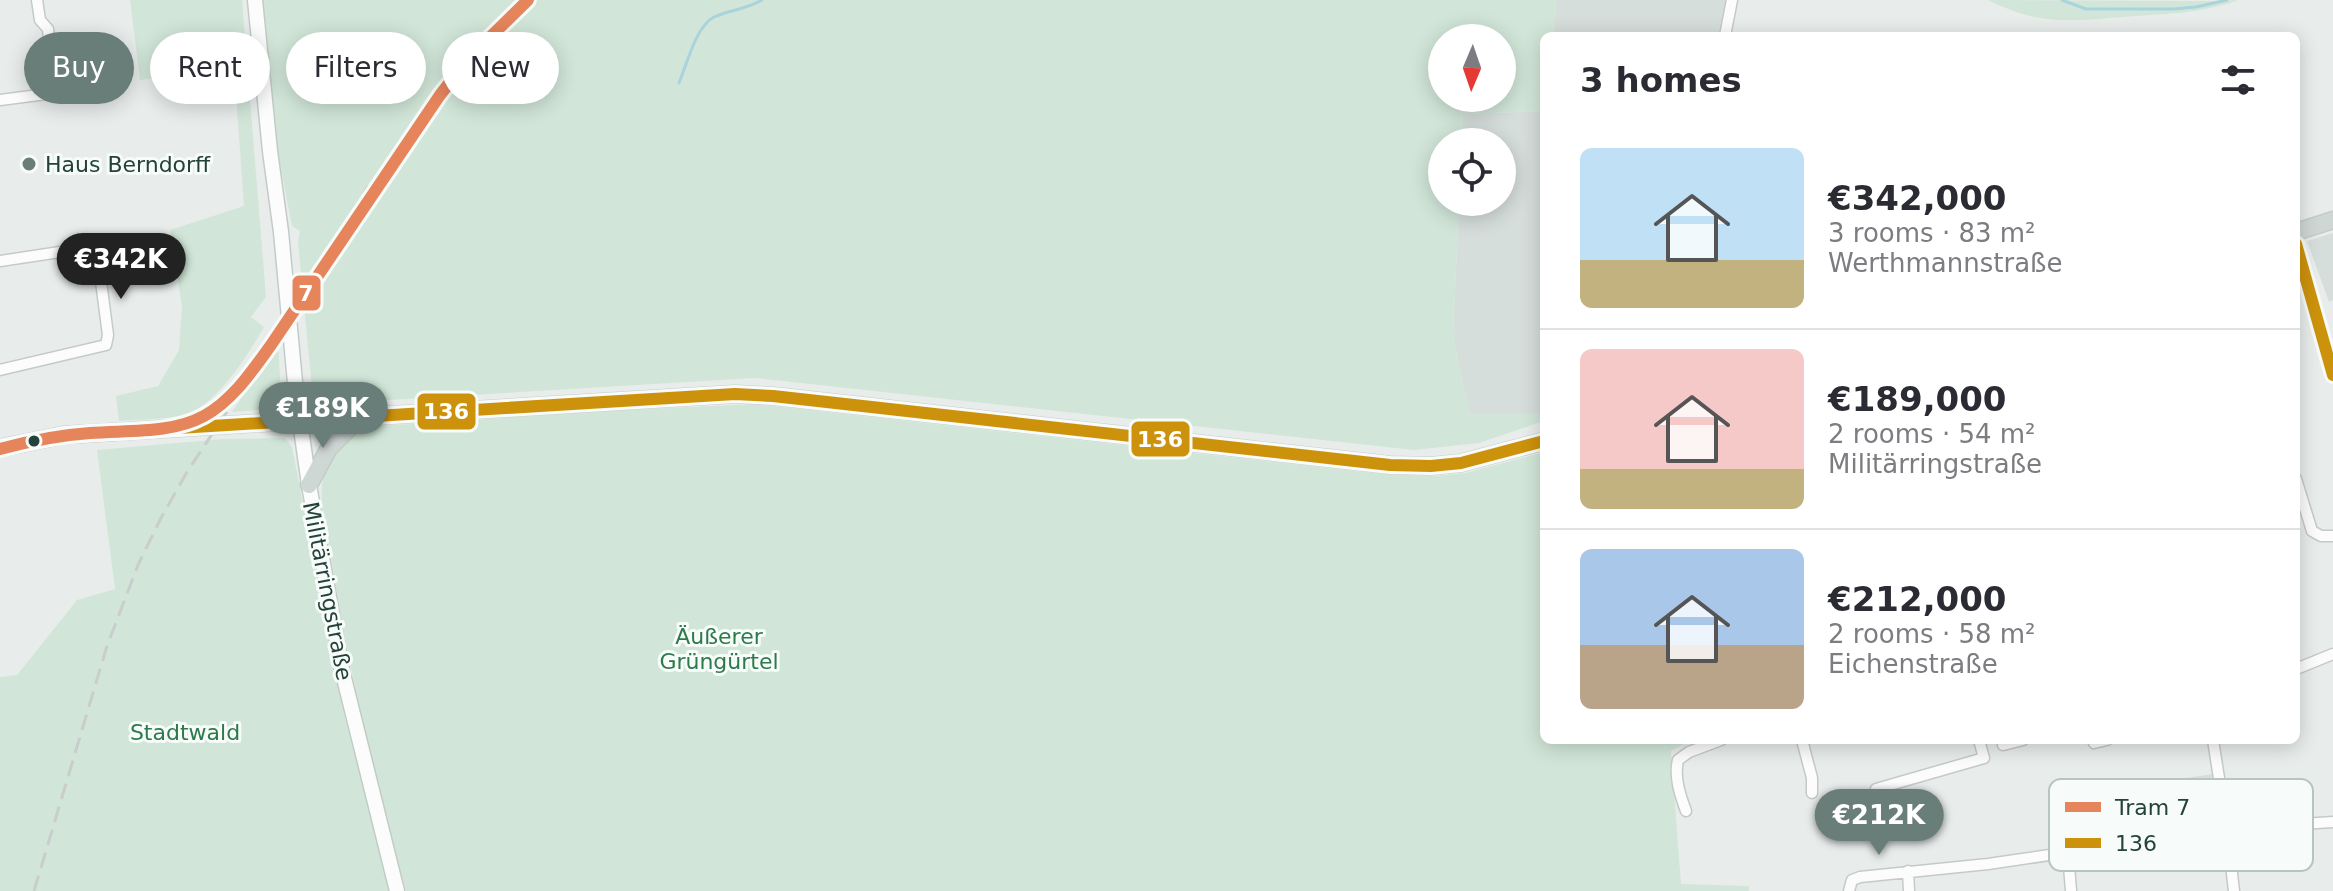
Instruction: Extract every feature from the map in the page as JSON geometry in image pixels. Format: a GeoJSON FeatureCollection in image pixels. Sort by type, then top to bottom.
{"type":"FeatureCollection","features":[{"type":"Feature","properties":{"kind":"main road","name":"Militärringstraße"},"geometry":{"type":"LineString","coordinates":[[255,0],[299,420],[309,485],[345,682],[397,891]]}},
{"type":"Feature","properties":{"kind":"main road"},"geometry":{"type":"LineString","coordinates":[[2300,231],[2333,220]]}},
{"type":"Feature","properties":{"kind":"main road"},"geometry":{"type":"LineString","coordinates":[[2300,258],[2333,375]]}},
{"type":"Feature","properties":{"kind":"main road"},"geometry":{"type":"LineString","coordinates":[[0,448],[64,435],[735,394],[1390,465],[1461,463],[1540,442]]}},
{"type":"Feature","properties":{"kind":"main road"},"geometry":{"type":"LineString","coordinates":[[309,485],[329,448],[361,416]]}},
{"type":"Feature","properties":{"kind":"street"},"geometry":{"type":"LineString","coordinates":[[37,0],[40,20],[48,32]]}},
{"type":"Feature","properties":{"kind":"street"},"geometry":{"type":"LineString","coordinates":[[1726,32],[1732,0]]}},
{"type":"Feature","properties":{"kind":"street"},"geometry":{"type":"LineString","coordinates":[[0,100],[24,97]]}},
{"type":"Feature","properties":{"kind":"street"},"geometry":{"type":"LineString","coordinates":[[0,261],[93,247],[97,251],[108,335],[106,345],[0,370]]}},
{"type":"Feature","properties":{"kind":"street"},"geometry":{"type":"LineString","coordinates":[[2300,492],[2312,531],[2321,536],[2333,536]]}},
{"type":"Feature","properties":{"kind":"street"},"geometry":{"type":"LineString","coordinates":[[2300,667],[2333,654]]}},
{"type":"Feature","properties":{"kind":"street"},"geometry":{"type":"LineString","coordinates":[[1686,811],[1679,792],[1678,760],[1710,744]]}},
{"type":"Feature","properties":{"kind":"street"},"geometry":{"type":"LineString","coordinates":[[1804,744],[1812,778],[1812,793]]}},
{"type":"Feature","properties":{"kind":"street"},"geometry":{"type":"LineString","coordinates":[[1876,789],[1984,758],[1980,744]]}},
{"type":"Feature","properties":{"kind":"street"},"geometry":{"type":"LineString","coordinates":[[2003,745],[2007,744]]}},
{"type":"Feature","properties":{"kind":"street"},"geometry":{"type":"LineString","coordinates":[[2214,744],[2219,779]]}},
{"type":"Feature","properties":{"kind":"street"},"geometry":{"type":"LineString","coordinates":[[2313,823],[2333,822]]}},
{"type":"Feature","properties":{"kind":"street"},"geometry":{"type":"LineString","coordinates":[[1850,885],[1908,871],[2049,856]]}},
{"type":"Feature","properties":{"kind":"street"},"geometry":{"type":"LineString","coordinates":[[1908,871],[1909,891]]}},
{"type":"Feature","properties":{"kind":"street"},"geometry":{"type":"LineString","coordinates":[[2069,871],[2071,891]]}},
{"type":"Feature","properties":{"kind":"street"},"geometry":{"type":"LineString","coordinates":[[2232,871],[2234,891]]}},
{"type":"Feature","properties":{"kind":"shaded area"},"geometry":{"type":"Polygon","coordinates":[[[1556,0],[1729,0],[1722,32],[1553,32],[1556,0]]]}},
{"type":"Feature","properties":{"kind":"shaded area"},"geometry":{"type":"Polygon","coordinates":[[[1540,111],[1540,414],[1469,414],[1453,337],[1458,216],[1516,216],[1516,128],[1462,128],[1463,114],[1540,111]]]}},
{"type":"Feature","properties":{"kind":"shaded area"},"geometry":{"type":"Polygon","coordinates":[[[2333,233],[2333,300],[2329,302],[2307,241],[2333,233]]]}},
{"type":"Feature","properties":{"kind":"shaded area"},"geometry":{"type":"Polygon","coordinates":[[[2213,774],[2214,779],[2180,779],[2213,774]]]}},
{"type":"Feature","properties":{"kind":"green space"},"geometry":{"type":"Polygon","coordinates":[[[130,0],[242,0],[245,32],[150,32],[150,79],[140,80],[130,0]]]}},
{"type":"Feature","properties":{"kind":"green space"},"geometry":{"type":"Polygon","coordinates":[[[262,0],[1556,0],[1553,32],[1540,32],[1540,111],[1463,114],[1462,128],[1428,128],[1428,216],[1458,216],[1453,337],[1469,413],[1540,414],[1540,422],[1479,443],[1414,450],[754,378],[323,404],[317,401],[312,389],[298,242],[300,231],[292,226],[277,148],[270,79],[270,32],[265,32],[262,0]]]}},
{"type":"Feature","properties":{"kind":"green space"},"geometry":{"type":"Polygon","coordinates":[[[1988,0],[2238,0],[2181,13],[2066,20],[2032,16],[1988,0]]]}},
{"type":"Feature","properties":{"kind":"green space"},"geometry":{"type":"Polygon","coordinates":[[[237,104],[250,104],[266,297],[251,317],[264,327],[230,378],[196,410],[176,417],[119,421],[116,396],[158,386],[179,350],[182,307],[170,230],[244,206],[237,104]]]}},
{"type":"Feature","properties":{"kind":"green space"},"geometry":{"type":"Polygon","coordinates":[[[278,342],[281,395],[260,410],[232,412],[278,342]]]}},
{"type":"Feature","properties":{"kind":"green space","name":"Äußerer Grüngürtel"},"geometry":{"type":"Polygon","coordinates":[[[755,404],[1381,474],[1435,476],[1466,473],[1540,453],[1540,744],[1684,744],[1671,751],[1681,884],[1749,886],[1749,891],[406,891],[374,769],[339,604],[324,518],[322,483],[326,464],[343,439],[362,427],[755,404]]]}},
{"type":"Feature","properties":{"kind":"green space","name":"Stadtwald"},"geometry":{"type":"Polygon","coordinates":[[[285,438],[292,447],[346,722],[391,891],[0,891],[0,677],[17,675],[77,600],[115,589],[97,450],[223,439],[285,438]]]}},
{"type":"Feature","properties":{"kind":"waterway"},"geometry":{"type":"LineString","coordinates":[[679,83],[702,28],[714,17],[762,0]]}},
{"type":"Feature","properties":{"kind":"waterway"},"geometry":{"type":"LineString","coordinates":[[2062,0],[2086,9],[2173,9],[2227,0]]}},
{"type":"Feature","properties":{"kind":"railway"},"geometry":{"type":"LineString","coordinates":[[316,277],[368,186]]}},
{"type":"Feature","properties":{"kind":"railway"},"geometry":{"type":"LineString","coordinates":[[34,891],[107,646],[138,565],[187,472],[271,345]]}},
{"type":"Feature","properties":{"kind":"tram line","name":"7"},"geometry":{"type":"LineString","coordinates":[[0,449],[68,435],[177,426],[204,416],[224,402],[271,345],[440,95],[470,57],[528,0]]}},
{"type":"Feature","properties":{"kind":"transit line","name":"136"},"geometry":{"type":"LineString","coordinates":[[2300,258],[2333,375]]}},
{"type":"Feature","properties":{"kind":"transit line","name":"136"},"geometry":{"type":"LineString","coordinates":[[0,448],[64,435],[735,394],[1390,465],[1461,463],[1540,442]]}},
{"type":"Feature","properties":{"kind":"place","name":"Haus Berndorff"},"geometry":{"type":"Point","coordinates":[29,164]}}]}
